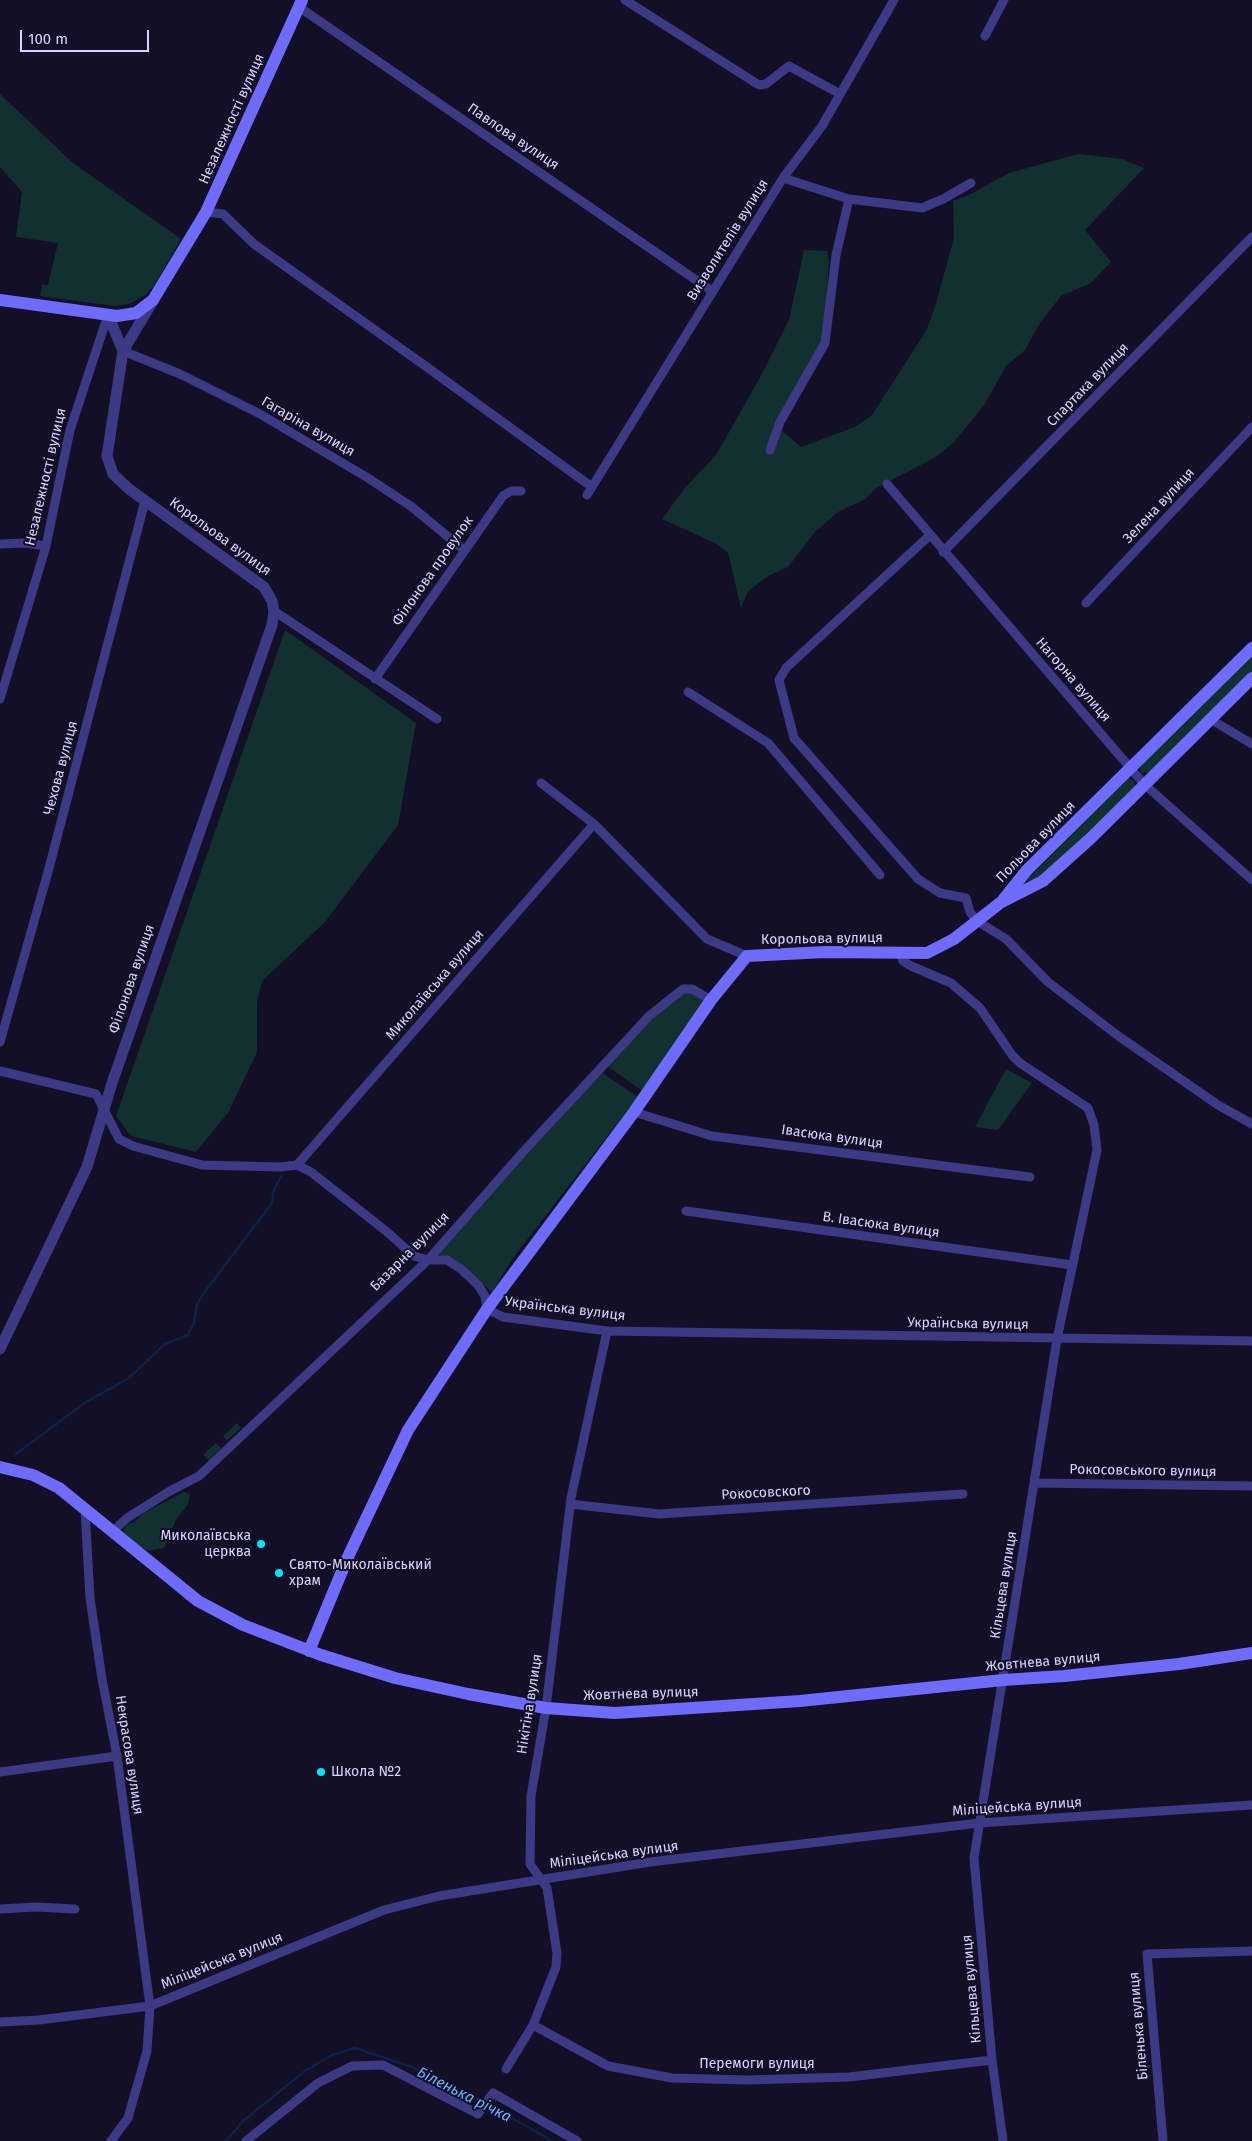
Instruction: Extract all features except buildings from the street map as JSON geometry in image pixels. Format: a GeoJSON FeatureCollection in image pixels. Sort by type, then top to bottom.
{"type":"FeatureCollection","features":[{"type":"Feature","properties":{"kind":"main road","name":"Незалежності вулиця"},"geometry":{"type":"LineString","coordinates":[[108,315],[126,316],[136,313],[154,300],[206,212],[300,3]]}},
{"type":"Feature","properties":{"kind":"main road"},"geometry":{"type":"LineString","coordinates":[[0,300],[108,315]]}},
{"type":"Feature","properties":{"kind":"main road","name":"Польова вулиця"},"geometry":{"type":"LineString","coordinates":[[1000,903],[1026,870],[1252,648]]}},
{"type":"Feature","properties":{"kind":"main road","name":"Польова вулиця"},"geometry":{"type":"LineString","coordinates":[[1000,903],[1043,882],[1091,838],[1252,678]]}},
{"type":"Feature","properties":{"kind":"main road"},"geometry":{"type":"LineString","coordinates":[[901,954],[927,953],[954,938],[1000,903]]}},
{"type":"Feature","properties":{"kind":"main road","name":"Корольова вулиця"},"geometry":{"type":"LineString","coordinates":[[746,956],[825,952],[901,954]]}},
{"type":"Feature","properties":{"kind":"main road"},"geometry":{"type":"LineString","coordinates":[[309,1650],[347,1559],[408,1430],[487,1309],[634,1112],[711,1000],[746,956]]}},
{"type":"Feature","properties":{"kind":"main road","name":"Жовтнева вулиця"},"geometry":{"type":"LineString","coordinates":[[0,1467],[19,1470],[46,1480],[209,1608],[243,1626],[396,1678],[468,1694],[546,1708],[615,1713],[800,1701],[1179,1664],[1252,1653]]}},
{"type":"Feature","properties":{"kind":"street"},"geometry":{"type":"LineString","coordinates":[[625,0],[759,85],[766,84],[789,66],[840,94]]}},
{"type":"Feature","properties":{"kind":"street","name":"Визволителів вулиця"},"geometry":{"type":"LineString","coordinates":[[206,212],[223,214],[254,244],[424,365],[589,491],[783,178],[822,126],[894,0]]}},
{"type":"Feature","properties":{"kind":"street"},"geometry":{"type":"LineString","coordinates":[[985,36],[1004,0]]}},
{"type":"Feature","properties":{"kind":"street","name":"Павлова вулиця"},"geometry":{"type":"LineString","coordinates":[[300,3],[712,291]]}},
{"type":"Feature","properties":{"kind":"street"},"geometry":{"type":"LineString","coordinates":[[783,178],[848,199],[922,208],[943,199],[971,183]]}},
{"type":"Feature","properties":{"kind":"street"},"geometry":{"type":"LineString","coordinates":[[770,450],[780,422],[825,344],[836,255],[848,199]]}},
{"type":"Feature","properties":{"kind":"street","name":"Спартака вулиця"},"geometry":{"type":"LineString","coordinates":[[943,552],[1252,236]]}},
{"type":"Feature","properties":{"kind":"street"},"geometry":{"type":"LineString","coordinates":[[123,351],[154,300]]}},
{"type":"Feature","properties":{"kind":"street"},"geometry":{"type":"LineString","coordinates":[[108,315],[123,351]]}},
{"type":"Feature","properties":{"kind":"street","name":"Незалежності вулиця"},"geometry":{"type":"LineString","coordinates":[[0,699],[46,546],[70,430],[108,315]]}},
{"type":"Feature","properties":{"kind":"street","name":"Корольова вулиця"},"geometry":{"type":"LineString","coordinates":[[123,351],[107,456],[113,474],[145,501],[264,587],[272,601],[274,612]]}},
{"type":"Feature","properties":{"kind":"street","name":"Гагаріна вулиця"},"geometry":{"type":"LineString","coordinates":[[123,351],[180,374],[299,437],[412,507],[464,550]]}},
{"type":"Feature","properties":{"kind":"street","name":"Зелена вулиця"},"geometry":{"type":"LineString","coordinates":[[1086,604],[1252,427]]}},
{"type":"Feature","properties":{"kind":"street","name":"Нагорна вулиця"},"geometry":{"type":"LineString","coordinates":[[887,484],[929,536],[1064,688],[1130,769],[1144,784],[1252,880]]}},
{"type":"Feature","properties":{"kind":"street","name":"Філонова провулок"},"geometry":{"type":"LineString","coordinates":[[376,679],[503,496],[511,491],[521,491]]}},
{"type":"Feature","properties":{"kind":"street","name":"Чехова вулиця"},"geometry":{"type":"LineString","coordinates":[[0,1042],[48,872],[145,501]]}},
{"type":"Feature","properties":{"kind":"street"},"geometry":{"type":"LineString","coordinates":[[929,536],[786,668],[779,680],[794,738],[918,878],[940,893],[966,898],[970,912],[977,921],[1006,939],[1048,982],[1116,1035],[1218,1105],[1252,1124]]}},
{"type":"Feature","properties":{"kind":"street"},"geometry":{"type":"LineString","coordinates":[[0,544],[25,543],[46,546]]}},
{"type":"Feature","properties":{"kind":"street"},"geometry":{"type":"LineString","coordinates":[[274,612],[437,719]]}},
{"type":"Feature","properties":{"kind":"street","name":"Філонова вулиця"},"geometry":{"type":"LineString","coordinates":[[0,1349],[87,1167],[112,1083],[272,625],[274,612]]}},
{"type":"Feature","properties":{"kind":"street"},"geometry":{"type":"LineString","coordinates":[[688,692],[768,743],[880,875]]}},
{"type":"Feature","properties":{"kind":"street"},"geometry":{"type":"LineString","coordinates":[[1210,719],[1252,744]]}},
{"type":"Feature","properties":{"kind":"street","name":"Корольова вулиця"},"geometry":{"type":"LineString","coordinates":[[542,783],[594,824],[707,939],[746,956]]}},
{"type":"Feature","properties":{"kind":"street","name":"Миколаївська вулиця"},"geometry":{"type":"LineString","coordinates":[[297,1165],[594,824]]}},
{"type":"Feature","properties":{"kind":"street","name":"Корольова вулиця"},"geometry":{"type":"LineString","coordinates":[[901,954],[902,960],[911,966],[951,983],[980,1008],[1012,1055],[1020,1063],[1088,1108],[1094,1125],[1096,1155]]}},
{"type":"Feature","properties":{"kind":"street","name":"Базарна вулиця"},"geometry":{"type":"LineString","coordinates":[[112,1532],[127,1518],[170,1491],[199,1476],[428,1260],[523,1152],[649,1016],[683,990],[692,989],[711,1000]]}},
{"type":"Feature","properties":{"kind":"street"},"geometry":{"type":"LineString","coordinates":[[0,1071],[96,1094],[104,1113],[119,1139],[133,1146],[202,1165],[280,1167],[297,1165]]}},
{"type":"Feature","properties":{"kind":"street","name":"Івасюка вулиця"},"geometry":{"type":"LineString","coordinates":[[634,1112],[712,1136],[1030,1177]]}},
{"type":"Feature","properties":{"kind":"street","name":"Кільцева вулиця"},"geometry":{"type":"LineString","coordinates":[[1003,2141],[992,2060],[974,1858],[1004,1680],[1057,1339],[1096,1155]]}},
{"type":"Feature","properties":{"kind":"street","name":"Українська вулиця"},"geometry":{"type":"LineString","coordinates":[[297,1165],[311,1172],[386,1231],[414,1256],[428,1260],[446,1260],[461,1269],[478,1285],[485,1296],[487,1309],[503,1317],[608,1330],[1252,1341]]}},
{"type":"Feature","properties":{"kind":"street","name":"В. Івасюка вулиця"},"geometry":{"type":"LineString","coordinates":[[686,1212],[1072,1265]]}},
{"type":"Feature","properties":{"kind":"street","name":"Нікітіна вулиця"},"geometry":{"type":"LineString","coordinates":[[506,2069],[533,2025],[554,1974],[557,1953],[547,1888],[530,1864],[534,1772],[546,1708],[570,1504],[608,1330]]}},
{"type":"Feature","properties":{"kind":"street","name":"Рокосовського вулиця"},"geometry":{"type":"LineString","coordinates":[[1034,1483],[1252,1486]]}},
{"type":"Feature","properties":{"kind":"street","name":"Рокосовского"},"geometry":{"type":"LineString","coordinates":[[570,1504],[659,1514],[963,1494]]}},
{"type":"Feature","properties":{"kind":"street","name":"Некрасова вулиця"},"geometry":{"type":"LineString","coordinates":[[85,1509],[90,1598],[102,1679],[117,1756],[150,2006],[147,2050],[131,2108],[128,2118],[111,2141]]}},
{"type":"Feature","properties":{"kind":"street"},"geometry":{"type":"LineString","coordinates":[[0,1772],[117,1756]]}},
{"type":"Feature","properties":{"kind":"street","name":"Міліцейська вулиця"},"geometry":{"type":"LineString","coordinates":[[0,2022],[39,2020],[150,2006],[384,1910],[439,1896],[650,1862],[979,1823],[1252,1805]]}},
{"type":"Feature","properties":{"kind":"street"},"geometry":{"type":"LineString","coordinates":[[0,1909],[36,1907],[75,1909]]}},
{"type":"Feature","properties":{"kind":"street","name":"Біленька вулиця"},"geometry":{"type":"LineString","coordinates":[[1163,2141],[1147,1954],[1252,1951]]}},
{"type":"Feature","properties":{"kind":"street","name":"Перемоги вулиця"},"geometry":{"type":"LineString","coordinates":[[533,2025],[608,2066],[672,2078],[748,2080],[849,2077],[992,2060]]}},
{"type":"Feature","properties":{"kind":"street"},"geometry":{"type":"LineString","coordinates":[[246,2141],[318,2083],[352,2066],[383,2065],[478,2114],[492,2093],[577,2141]]}},
{"type":"Feature","properties":{"kind":"green space"},"geometry":{"type":"Polygon","coordinates":[[[0,94],[73,163],[181,239],[154,286],[146,295],[129,304],[115,306],[40,296],[42,285],[48,285],[58,243],[16,237],[22,192],[0,167],[0,94]]]}},
{"type":"Feature","properties":{"kind":"green space"},"geometry":{"type":"Polygon","coordinates":[[[1078,154],[1122,159],[1144,168],[1085,230],[1111,262],[1091,283],[1061,296],[1040,323],[1025,350],[1006,366],[985,404],[953,443],[936,457],[876,488],[866,499],[838,512],[815,532],[788,567],[768,576],[748,591],[741,608],[728,553],[717,544],[662,519],[685,488],[716,455],[762,374],[789,320],[804,250],[827,251],[829,262],[824,330],[821,343],[781,430],[801,447],[855,427],[872,415],[926,331],[935,307],[954,238],[953,201],[971,194],[1009,173],[1078,154]]]}},
{"type":"Feature","properties":{"kind":"green space"},"geometry":{"type":"Polygon","coordinates":[[[285,630],[416,723],[398,825],[325,922],[262,981],[257,1002],[257,1052],[228,1113],[196,1152],[131,1136],[116,1116],[285,630]]]}},
{"type":"Feature","properties":{"kind":"green space"},"geometry":{"type":"Polygon","coordinates":[[[1252,655],[1252,673],[1151,772],[1142,773],[1139,766],[1252,655]]]}},
{"type":"Feature","properties":{"kind":"green space"},"geometry":{"type":"Polygon","coordinates":[[[1129,778],[1134,781],[1135,786],[1047,873],[1030,881],[1027,880],[1129,778]]]}},
{"type":"Feature","properties":{"kind":"green space"},"geometry":{"type":"Polygon","coordinates":[[[684,992],[694,993],[704,1002],[642,1091],[606,1065],[653,1017],[684,992]]]}},
{"type":"Feature","properties":{"kind":"green space"},"geometry":{"type":"Polygon","coordinates":[[[1006,1069],[1032,1083],[998,1130],[975,1127],[1006,1069]]]}},
{"type":"Feature","properties":{"kind":"green space"},"geometry":{"type":"Polygon","coordinates":[[[601,1072],[638,1097],[512,1259],[492,1292],[459,1264],[438,1254],[601,1072]]]}},
{"type":"Feature","properties":{"kind":"green space"},"geometry":{"type":"Polygon","coordinates":[[[237,1423],[241,1428],[227,1440],[223,1436],[237,1423]]]}},
{"type":"Feature","properties":{"kind":"green space"},"geometry":{"type":"Polygon","coordinates":[[[216,1443],[221,1448],[209,1460],[203,1455],[216,1443]]]}},
{"type":"Feature","properties":{"kind":"green space"},"geometry":{"type":"Polygon","coordinates":[[[184,1492],[190,1494],[188,1504],[176,1520],[164,1548],[148,1551],[129,1539],[123,1532],[126,1525],[136,1521],[142,1514],[184,1492]]]}},
{"type":"Feature","properties":{"kind":"waterway"},"geometry":{"type":"LineString","coordinates":[[16,1454],[86,1402],[129,1378],[165,1344],[188,1335],[194,1323],[197,1305],[203,1294],[272,1203],[274,1189],[282,1175]]}},
{"type":"Feature","properties":{"kind":"waterway","name":"Біленька річка"},"geometry":{"type":"LineString","coordinates":[[226,2141],[243,2121],[305,2071],[332,2055],[355,2048],[412,2067],[484,2102]]}},
{"type":"Feature","properties":{"kind":"waterway","name":"Біленька річка"},"geometry":{"type":"LineString","coordinates":[[488,2104],[552,2141]]}},
{"type":"Feature","properties":{"kind":"place","name":"Миколаївська церква"},"geometry":{"type":"Point","coordinates":[261,1544]}},
{"type":"Feature","properties":{"kind":"place","name":"Свято-Миколаївський храм"},"geometry":{"type":"Point","coordinates":[279,1573]}},
{"type":"Feature","properties":{"kind":"place","name":"Школа №2"},"geometry":{"type":"Point","coordinates":[321,1772]}}]}
